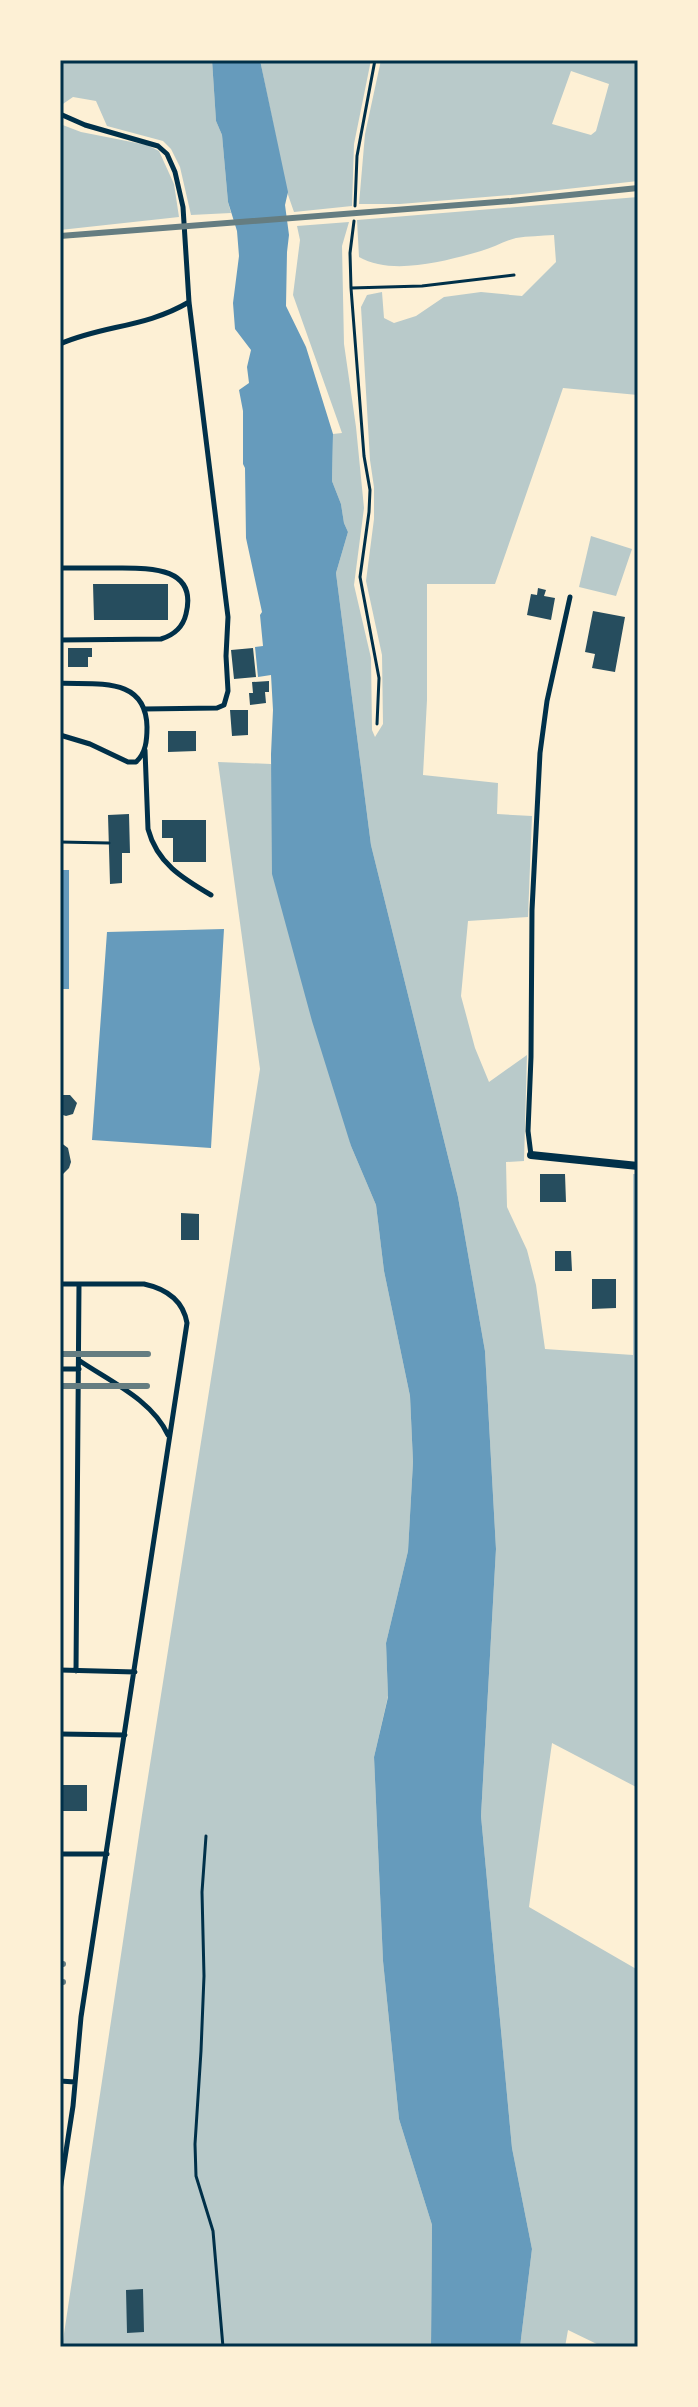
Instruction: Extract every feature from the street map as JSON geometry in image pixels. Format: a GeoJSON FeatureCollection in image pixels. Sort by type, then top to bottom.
{"type":"FeatureCollection","features":[{"type":"Feature","properties":{"kind":"street"},"geometry":{"type":"LineString","coordinates":[[531,1155],[638,1166]]}},
{"type":"Feature","properties":{"kind":"lane"},"geometry":{"type":"LineString","coordinates":[[60,114],[85,125],[152,143],[167,154],[175,172],[183,207],[189,302],[228,617],[228,691],[224,705],[217,708],[144,709]]}},
{"type":"Feature","properties":{"kind":"lane"},"geometry":{"type":"LineString","coordinates":[[60,344],[146,322],[189,302]]}},
{"type":"Feature","properties":{"kind":"lane"},"geometry":{"type":"LineString","coordinates":[[60,568],[161,570],[180,581],[185,589],[187,608],[180,627],[171,636],[161,639],[60,640]]}},
{"type":"Feature","properties":{"kind":"lane"},"geometry":{"type":"LineString","coordinates":[[531,1155],[528,1131],[532,910],[540,753],[547,701],[570,597]]}},
{"type":"Feature","properties":{"kind":"lane"},"geometry":{"type":"LineString","coordinates":[[60,683],[117,686],[139,697],[147,722],[145,749],[151,841],[165,863],[177,874],[211,895]]}},
{"type":"Feature","properties":{"kind":"lane"},"geometry":{"type":"LineString","coordinates":[[60,735],[90,744],[128,762],[136,762],[145,749]]}},
{"type":"Feature","properties":{"kind":"lane"},"geometry":{"type":"LineString","coordinates":[[60,1284],[144,1284],[165,1291],[180,1303],[187,1323],[80,2028],[60,2190]]}},
{"type":"Feature","properties":{"kind":"lane"},"geometry":{"type":"LineString","coordinates":[[76,1671],[79,1284]]}},
{"type":"Feature","properties":{"kind":"lane"},"geometry":{"type":"LineString","coordinates":[[79,1360],[140,1401],[162,1422],[170,1438]]}},
{"type":"Feature","properties":{"kind":"lane"},"geometry":{"type":"LineString","coordinates":[[60,1369],[79,1369]]}},
{"type":"Feature","properties":{"kind":"lane"},"geometry":{"type":"LineString","coordinates":[[60,1670],[135,1672]]}},
{"type":"Feature","properties":{"kind":"lane"},"geometry":{"type":"LineString","coordinates":[[60,1734],[125,1735]]}},
{"type":"Feature","properties":{"kind":"lane"},"geometry":{"type":"LineString","coordinates":[[60,1854],[107,1854]]}},
{"type":"Feature","properties":{"kind":"lane"},"geometry":{"type":"LineString","coordinates":[[60,2081],[75,2082]]}},
{"type":"Feature","properties":{"kind":"path"},"geometry":{"type":"LineString","coordinates":[[355,206],[357,156],[375,60]]}},
{"type":"Feature","properties":{"kind":"path"},"geometry":{"type":"LineString","coordinates":[[354,221],[350,253],[351,288],[364,456],[370,490],[360,577],[379,678],[377,724]]}},
{"type":"Feature","properties":{"kind":"path"},"geometry":{"type":"LineString","coordinates":[[351,288],[422,286],[514,275]]}},
{"type":"Feature","properties":{"kind":"path"},"geometry":{"type":"LineString","coordinates":[[60,842],[109,843]]}},
{"type":"Feature","properties":{"kind":"path"},"geometry":{"type":"LineString","coordinates":[[206,1836],[196,2176],[213,2231],[223,2347]]}},
{"type":"Feature","properties":{"kind":"shaded area"},"geometry":{"type":"Polygon","coordinates":[[[60,60],[212,60],[216,121],[222,135],[231,213],[191,215],[180,167],[163,141],[107,126],[96,101],[73,97],[60,106],[60,60]]]}},
{"type":"Feature","properties":{"kind":"shaded area"},"geometry":{"type":"Polygon","coordinates":[[[260,60],[371,60],[354,144],[352,206],[294,212],[287,192],[260,60]]]}},
{"type":"Feature","properties":{"kind":"shaded area"},"geometry":{"type":"Polygon","coordinates":[[[381,60],[638,60],[638,181],[522,194],[400,204],[359,204],[365,134],[381,60]],[[571,71],[552,124],[591,135],[596,131],[609,84],[571,71]]]}},
{"type":"Feature","properties":{"kind":"shaded area"},"geometry":{"type":"Polygon","coordinates":[[[60,124],[81,132],[147,145],[159,151],[174,184],[179,217],[60,230],[60,124]]]}},
{"type":"Feature","properties":{"kind":"shaded area"},"geometry":{"type":"Polygon","coordinates":[[[638,197],[638,395],[563,388],[495,584],[427,584],[427,700],[423,775],[498,783],[497,814],[532,816],[528,917],[468,921],[461,996],[475,1048],[489,1082],[527,1055],[524,1161],[506,1162],[507,1207],[527,1250],[536,1285],[545,1349],[633,1355],[633,1174],[638,1174],[638,1788],[552,1743],[529,1907],[638,1970],[638,2347],[603,2347],[568,2330],[565,2347],[520,2347],[532,2249],[512,2148],[481,1816],[496,1549],[485,1351],[458,1197],[371,845],[336,573],[348,532],[332,481],[333,434],[342,433],[293,295],[300,240],[297,226],[349,222],[342,246],[344,344],[364,508],[354,585],[371,658],[372,730],[375,737],[383,724],[382,655],[366,581],[374,519],[374,487],[361,307],[367,295],[382,292],[384,318],[394,323],[416,316],[444,297],[481,292],[522,296],[556,262],[554,235],[516,238],[485,250],[419,265],[372,263],[359,257],[357,220],[638,197]]]}},
{"type":"Feature","properties":{"kind":"shaded area"},"geometry":{"type":"Polygon","coordinates":[[[591,536],[632,549],[616,596],[579,587],[591,536]]]}},
{"type":"Feature","properties":{"kind":"shaded area"},"geometry":{"type":"Polygon","coordinates":[[[218,762],[271,764],[351,1146],[376,1205],[384,1271],[410,1396],[413,1462],[408,1551],[386,1643],[388,1696],[374,1757],[383,1961],[399,2119],[432,2225],[431,2347],[62,2347],[260,1069],[218,762]]]}},
{"type":"Feature","properties":{"kind":"water"},"geometry":{"type":"Polygon","coordinates":[[[212,60],[260,60],[288,192],[285,205],[289,235],[286,306],[306,347],[333,434],[332,481],[348,532],[336,573],[371,845],[458,1197],[485,1351],[496,1549],[481,1816],[512,2148],[532,2249],[520,2347],[431,2347],[432,2225],[399,2119],[383,1961],[374,1757],[388,1697],[386,1643],[408,1551],[413,1462],[410,1396],[384,1271],[376,1205],[351,1146],[312,1021],[272,874],[271,675],[258,677],[255,647],[263,646],[262,612],[246,538],[243,411],[239,390],[249,383],[247,367],[251,350],[235,329],[233,303],[239,256],[237,231],[228,202],[222,135],[216,121],[212,60]]]}},
{"type":"Feature","properties":{"kind":"water"},"geometry":{"type":"Polygon","coordinates":[[[60,870],[69,870],[69,989],[60,989],[60,870]]]}},
{"type":"Feature","properties":{"kind":"water"},"geometry":{"type":"Polygon","coordinates":[[[224,929],[211,1148],[92,1140],[107,932],[224,929]]]}},
{"type":"Feature","properties":{"kind":"building"},"geometry":{"type":"Polygon","coordinates":[[[93,584],[168,584],[168,620],[94,620],[93,584]]]}},
{"type":"Feature","properties":{"kind":"building"},"geometry":{"type":"Polygon","coordinates":[[[538,588],[546,590],[544,596],[555,598],[551,620],[527,615],[531,594],[537,595],[538,588]]]}},
{"type":"Feature","properties":{"kind":"building"},"geometry":{"type":"Polygon","coordinates":[[[593,611],[625,617],[615,672],[592,668],[595,654],[585,652],[593,611]]]}},
{"type":"Feature","properties":{"kind":"building"},"geometry":{"type":"Polygon","coordinates":[[[68,648],[92,648],[88,667],[68,667],[68,648]]]}},
{"type":"Feature","properties":{"kind":"building"},"geometry":{"type":"Polygon","coordinates":[[[253,648],[256,677],[234,679],[231,650],[253,648]]]}},
{"type":"Feature","properties":{"kind":"building"},"geometry":{"type":"Polygon","coordinates":[[[269,681],[269,692],[265,692],[266,703],[250,705],[252,682],[269,681]]]}},
{"type":"Feature","properties":{"kind":"building"},"geometry":{"type":"Polygon","coordinates":[[[230,710],[248,710],[248,735],[232,736],[230,710]]]}},
{"type":"Feature","properties":{"kind":"building"},"geometry":{"type":"Polygon","coordinates":[[[168,731],[196,731],[196,751],[168,752],[168,731]]]}},
{"type":"Feature","properties":{"kind":"building"},"geometry":{"type":"Polygon","coordinates":[[[129,814],[130,853],[122,853],[122,883],[110,884],[108,815],[129,814]]]}},
{"type":"Feature","properties":{"kind":"building"},"geometry":{"type":"Polygon","coordinates":[[[162,820],[206,820],[206,862],[173,862],[173,838],[162,838],[162,820]]]}},
{"type":"Feature","properties":{"kind":"building"},"geometry":{"type":"Polygon","coordinates":[[[70,1095],[77,1103],[73,1114],[60,1114],[60,1096],[70,1095]]]}},
{"type":"Feature","properties":{"kind":"building"},"geometry":{"type":"Polygon","coordinates":[[[60,1142],[68,1148],[71,1162],[60,1177],[60,1142]]]}},
{"type":"Feature","properties":{"kind":"building"},"geometry":{"type":"Polygon","coordinates":[[[540,1174],[565,1174],[566,1202],[540,1202],[540,1174]]]}},
{"type":"Feature","properties":{"kind":"building"},"geometry":{"type":"Polygon","coordinates":[[[181,1213],[199,1214],[199,1240],[181,1240],[181,1213]]]}},
{"type":"Feature","properties":{"kind":"building"},"geometry":{"type":"Polygon","coordinates":[[[555,1251],[571,1251],[572,1271],[555,1271],[555,1251]]]}},
{"type":"Feature","properties":{"kind":"building"},"geometry":{"type":"Polygon","coordinates":[[[592,1279],[616,1279],[616,1308],[592,1309],[592,1279]]]}},
{"type":"Feature","properties":{"kind":"building"},"geometry":{"type":"Polygon","coordinates":[[[60,1785],[87,1785],[87,1811],[60,1811],[60,1785]]]}},
{"type":"Feature","properties":{"kind":"building"},"geometry":{"type":"Polygon","coordinates":[[[143,2289],[144,2332],[127,2333],[126,2290],[143,2289]]]}},
{"type":"Feature","properties":{"kind":"railway"},"geometry":{"type":"LineString","coordinates":[[60,236],[511,201],[638,188]]}},
{"type":"Feature","properties":{"kind":"railway"},"geometry":{"type":"LineString","coordinates":[[60,1354],[148,1354]]}},
{"type":"Feature","properties":{"kind":"railway"},"geometry":{"type":"LineString","coordinates":[[60,1386],[147,1386]]}}]}
